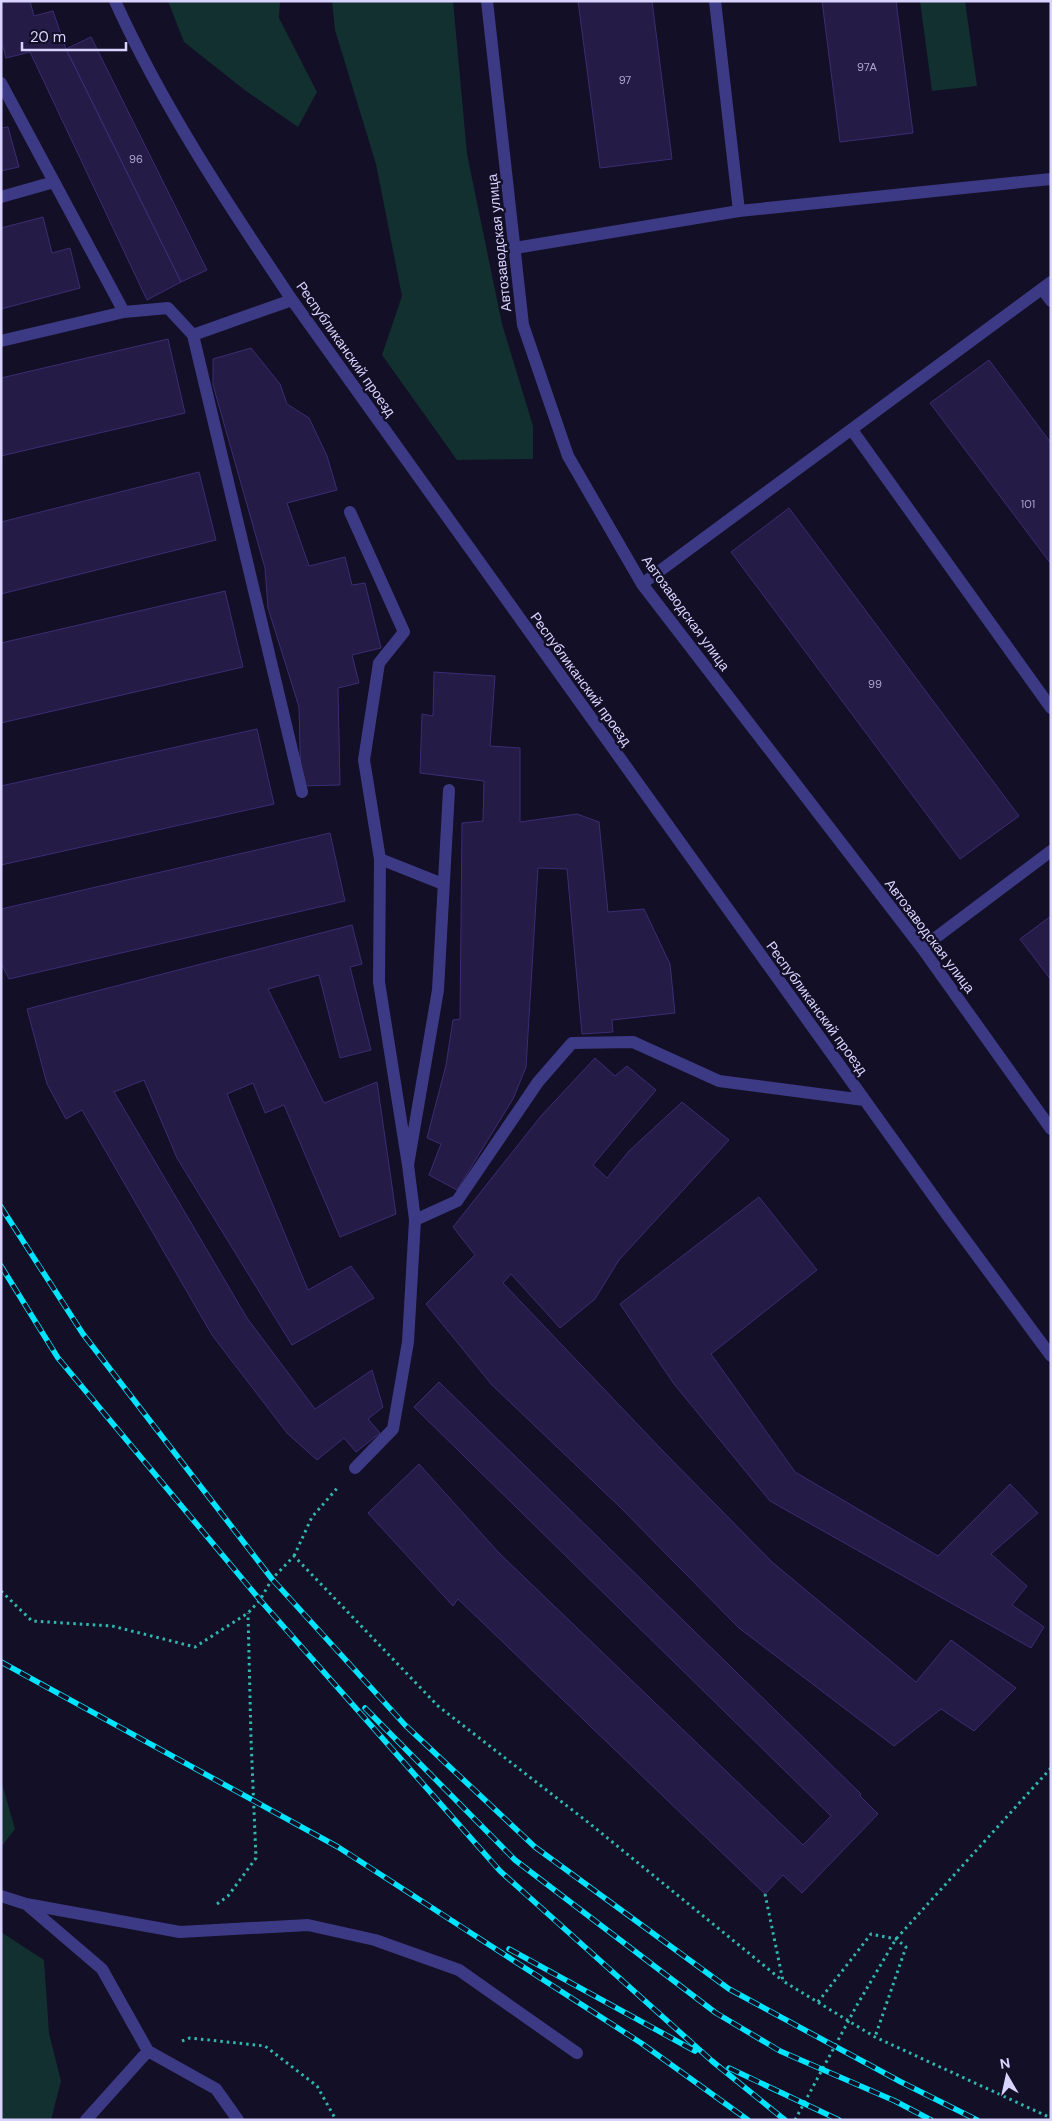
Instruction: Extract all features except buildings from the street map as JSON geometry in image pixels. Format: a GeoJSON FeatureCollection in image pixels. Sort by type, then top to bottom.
{"type":"FeatureCollection","features":[{"type":"Feature","properties":{"kind":"street","name":"Республиканский проезд"},"geometry":{"type":"LineString","coordinates":[[115,1],[138,53],[214,183],[292,300],[864,1100],[1051,1356]]}},
{"type":"Feature","properties":{"kind":"street","name":"Автозаводская улица"},"geometry":{"type":"LineString","coordinates":[[487,1],[523,325],[568,456],[642,584],[922,948],[1051,1129]]}},
{"type":"Feature","properties":{"kind":"street"},"geometry":{"type":"LineString","coordinates":[[715,1],[739,211]]}},
{"type":"Feature","properties":{"kind":"street"},"geometry":{"type":"LineString","coordinates":[[1,83],[124,312]]}},
{"type":"Feature","properties":{"kind":"street"},"geometry":{"type":"LineString","coordinates":[[515,248],[739,211],[1051,179]]}},
{"type":"Feature","properties":{"kind":"street"},"geometry":{"type":"LineString","coordinates":[[1,197],[54,182]]}},
{"type":"Feature","properties":{"kind":"street"},"geometry":{"type":"LineString","coordinates":[[642,584],[1046,286],[1051,301]]}},
{"type":"Feature","properties":{"kind":"street"},"geometry":{"type":"LineString","coordinates":[[193,335],[292,300]]}},
{"type":"Feature","properties":{"kind":"street"},"geometry":{"type":"LineString","coordinates":[[1,342],[124,312],[168,308],[193,335],[302,792]]}},
{"type":"Feature","properties":{"kind":"street"},"geometry":{"type":"LineString","coordinates":[[852,430],[1051,708]]}},
{"type":"Feature","properties":{"kind":"street"},"geometry":{"type":"LineString","coordinates":[[350,512],[404,632],[379,663],[364,760],[380,859],[379,982],[415,1220],[408,1342],[393,1429],[355,1468]]}},
{"type":"Feature","properties":{"kind":"street"},"geometry":{"type":"LineString","coordinates":[[408,1165],[438,990],[449,790]]}},
{"type":"Feature","properties":{"kind":"street"},"geometry":{"type":"LineString","coordinates":[[922,948],[1051,851]]}},
{"type":"Feature","properties":{"kind":"street"},"geometry":{"type":"LineString","coordinates":[[380,859],[443,884]]}},
{"type":"Feature","properties":{"kind":"street"},"geometry":{"type":"LineString","coordinates":[[415,1220],[457,1201],[538,1082],[572,1043],[633,1042],[719,1081],[864,1100]]}},
{"type":"Feature","properties":{"kind":"street"},"geometry":{"type":"LineString","coordinates":[[1,1896],[26,1904],[180,1932],[308,1925],[375,1940],[459,1970],[577,2053]]}},
{"type":"Feature","properties":{"kind":"street"},"geometry":{"type":"LineString","coordinates":[[26,1904],[102,1969],[148,2051],[216,2089],[238,2120]]}},
{"type":"Feature","properties":{"kind":"street"},"geometry":{"type":"LineString","coordinates":[[86,2120],[148,2051]]}},
{"type":"Feature","properties":{"kind":"path"},"geometry":{"type":"LineString","coordinates":[[1,1591],[32,1621],[112,1626],[195,1647],[248,1612],[260,1600],[272,1579],[294,1556],[312,1517],[355,1468]]}},
{"type":"Feature","properties":{"kind":"path"},"geometry":{"type":"LineString","coordinates":[[294,1556],[438,1706],[589,1823],[783,1980],[876,2037],[1051,2118]]}},
{"type":"Feature","properties":{"kind":"path"},"geometry":{"type":"LineString","coordinates":[[214,1906],[228,1896],[256,1858],[248,1612]]}},
{"type":"Feature","properties":{"kind":"path"},"geometry":{"type":"LineString","coordinates":[[795,2120],[857,2005],[896,1939],[1051,1768]]}},
{"type":"Feature","properties":{"kind":"path"},"geometry":{"type":"LineString","coordinates":[[765,1894],[783,1980]]}},
{"type":"Feature","properties":{"kind":"path"},"geometry":{"type":"LineString","coordinates":[[818,2002],[872,1934],[896,1939],[906,1947],[876,2037]]}},
{"type":"Feature","properties":{"kind":"path"},"geometry":{"type":"LineString","coordinates":[[148,2051],[190,2038],[265,2046],[317,2086],[336,2120]]}},
{"type":"Feature","properties":{"kind":"green space"},"geometry":{"type":"Polygon","coordinates":[[[168,1],[280,1],[279,18],[317,92],[298,127],[246,91],[184,42],[168,1]]]}},
{"type":"Feature","properties":{"kind":"green space"},"geometry":{"type":"Polygon","coordinates":[[[332,1],[453,1],[467,154],[502,324],[533,426],[533,459],[457,460],[382,355],[402,296],[376,164],[335,30],[332,1]]]}},
{"type":"Feature","properties":{"kind":"green space"},"geometry":{"type":"Polygon","coordinates":[[[920,1],[965,1],[977,86],[932,91],[920,1]]]}},
{"type":"Feature","properties":{"kind":"green space"},"geometry":{"type":"Polygon","coordinates":[[[1,1780],[15,1829],[1,1847],[1,1780]]]}},
{"type":"Feature","properties":{"kind":"green space"},"geometry":{"type":"Polygon","coordinates":[[[1,1932],[44,1960],[49,2033],[61,2081],[51,2120],[1,2120],[1,1932]]]}},
{"type":"Feature","properties":{"kind":"railway"},"geometry":{"type":"LineString","coordinates":[[1,1207],[83,1334],[272,1579],[405,1725],[535,1847],[729,1989],[901,2082],[977,2120]]}},
{"type":"Feature","properties":{"kind":"railway"},"geometry":{"type":"LineString","coordinates":[[1,1266],[58,1358],[260,1600],[500,1871],[712,2061],[785,2120]]}},
{"type":"Feature","properties":{"kind":"railway"},"geometry":{"type":"LineString","coordinates":[[1,1662],[338,1847],[641,2043],[748,2120]]}},
{"type":"Feature","properties":{"kind":"railway"},"geometry":{"type":"LineString","coordinates":[[365,1708],[515,1860],[716,2013],[780,2051],[895,2101],[931,2120]]}},
{"type":"Feature","properties":{"kind":"railway"},"geometry":{"type":"LineString","coordinates":[[509,1949],[695,2051]]}},
{"type":"Feature","properties":{"kind":"railway"},"geometry":{"type":"LineString","coordinates":[[729,2068],[839,2120]]}}]}
